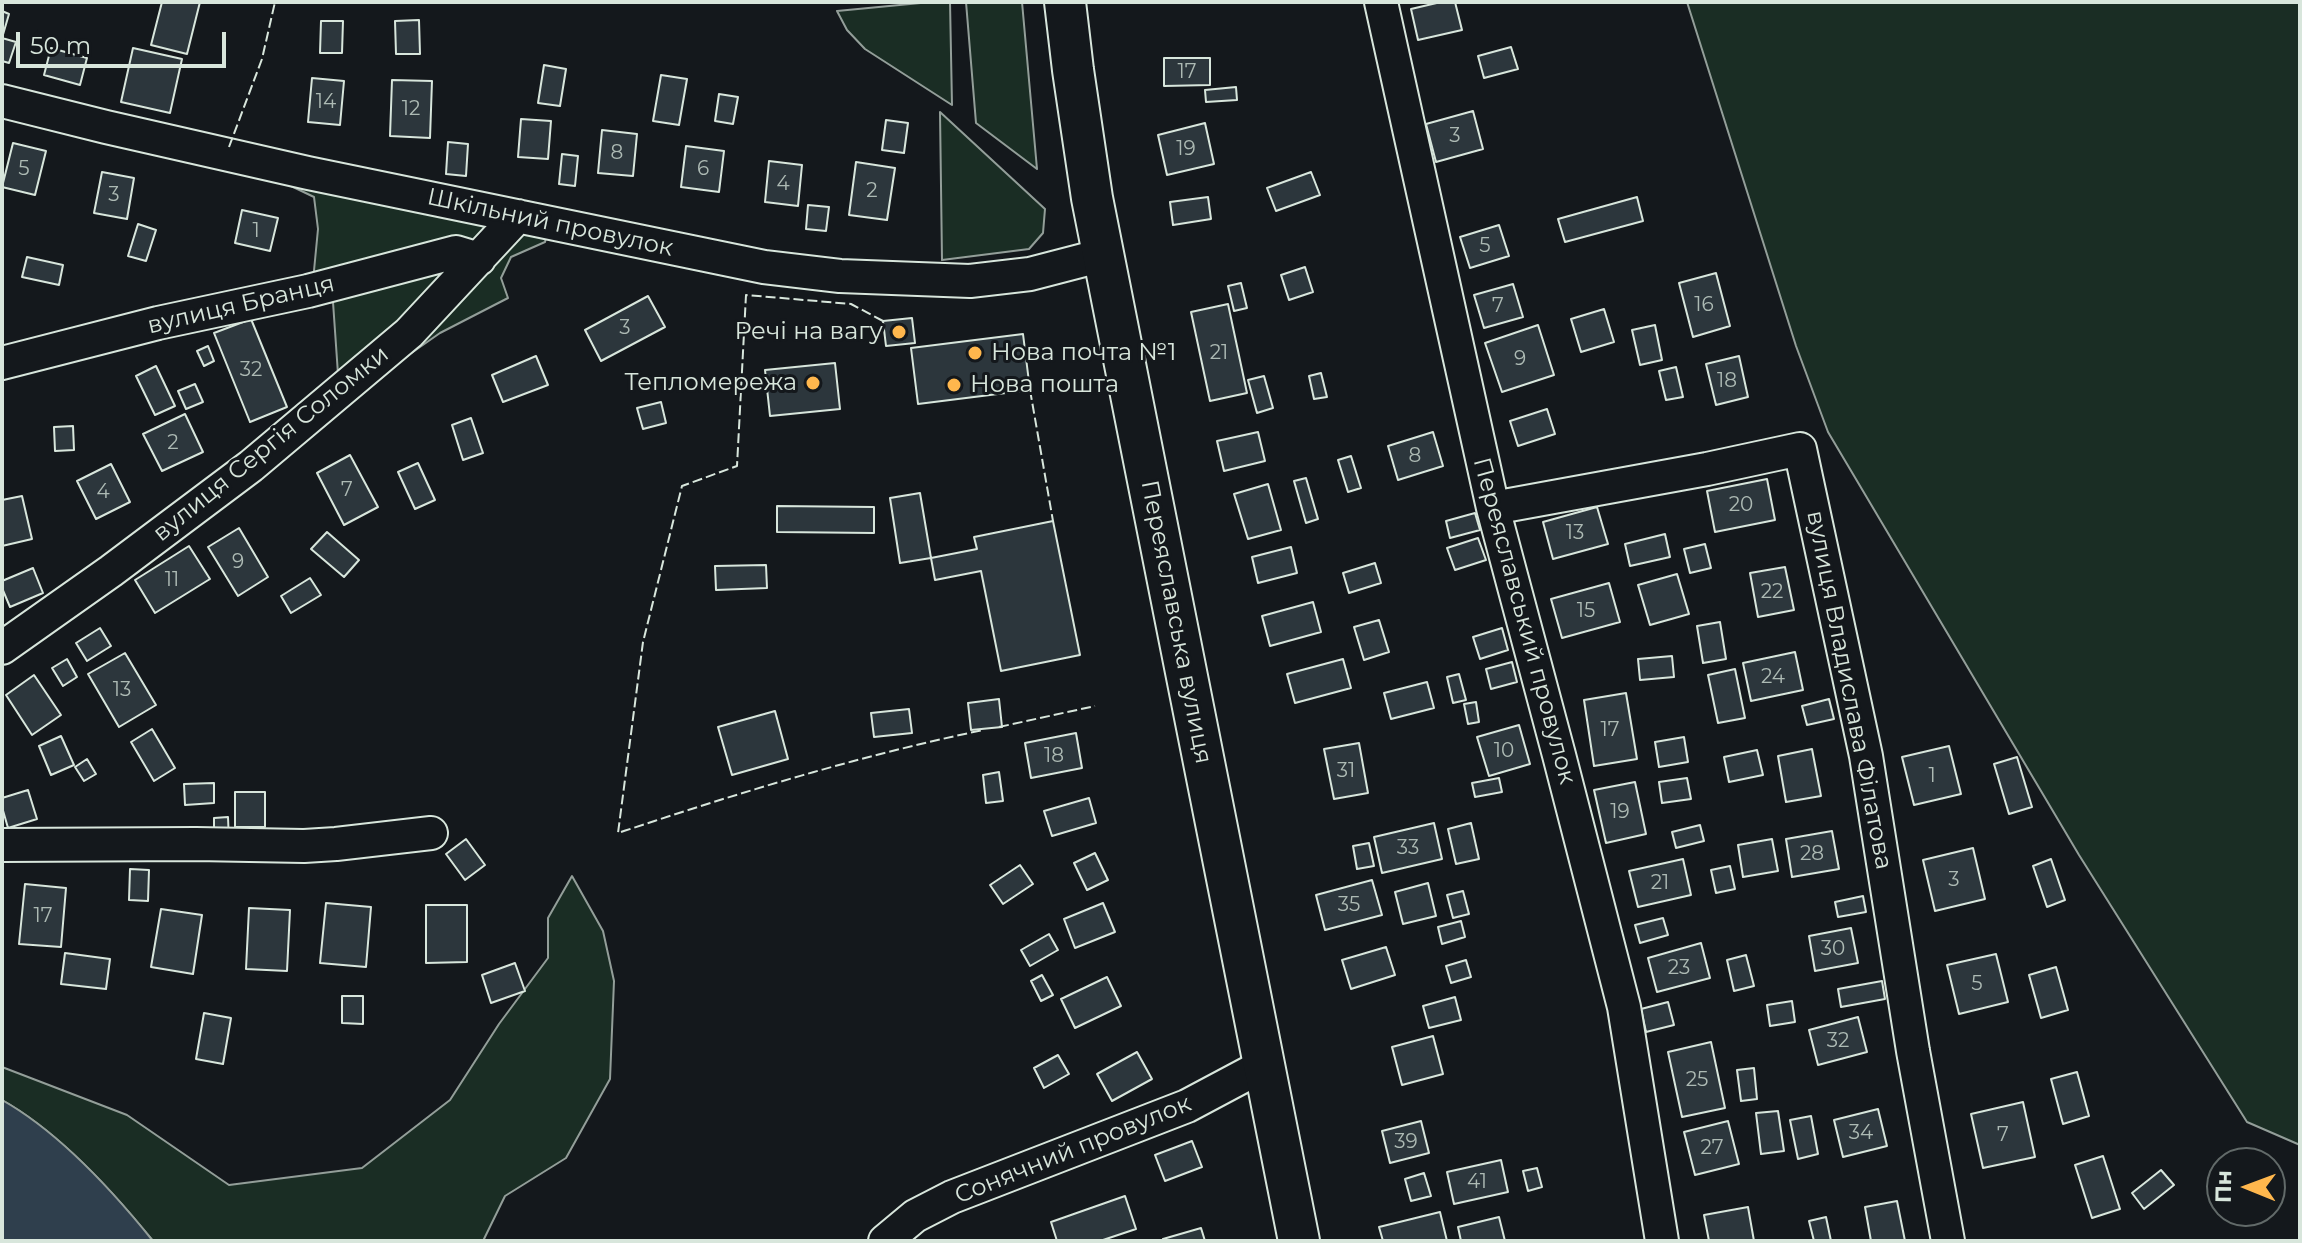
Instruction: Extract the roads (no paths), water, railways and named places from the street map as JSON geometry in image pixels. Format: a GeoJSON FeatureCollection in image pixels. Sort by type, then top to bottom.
{"type":"FeatureCollection","features":[{"type":"Feature","properties":{"kind":"main road","name":"Переяславська вулиця"},"geometry":{"type":"LineString","coordinates":[[1065,2],[1081,133],[1103,255],[1299,1241]]}},
{"type":"Feature","properties":{"kind":"street","name":"Переяславський провулок"},"geometry":{"type":"LineString","coordinates":[[1381,2],[1493,508],[1624,1007],[1662,1241]]}},
{"type":"Feature","properties":{"kind":"street","name":"Шкільний провулок"},"geometry":{"type":"LineString","coordinates":[[2,101],[191,147],[749,265],[866,277],[970,281],[1030,274],[1103,255]]}},
{"type":"Feature","properties":{"kind":"street","name":"вулиця Сергія Соломки"},"geometry":{"type":"LineString","coordinates":[[2,648],[251,466],[409,333],[518,216]]}},
{"type":"Feature","properties":{"kind":"street","name":"вулиця Бранця"},"geometry":{"type":"LineString","coordinates":[[2,363],[158,323],[308,291],[456,252],[479,259]]}},
{"type":"Feature","properties":{"kind":"street","name":"вулиця Владислава Філатова"},"geometry":{"type":"LineString","coordinates":[[1493,508],[1800,449],[1866,756],[1913,1051],[1948,1241]]}},
{"type":"Feature","properties":{"kind":"street"},"geometry":{"type":"LineString","coordinates":[[2,845],[304,846],[431,833]]}},
{"type":"Feature","properties":{"kind":"street","name":"Сонячний провулок"},"geometry":{"type":"LineString","coordinates":[[885,1241],[921,1212],[952,1197],[1187,1106],[1264,1065]]}},
{"type":"Feature","properties":{"kind":"water"},"geometry":{"type":"Polygon","coordinates":[[[2,1100],[44,1128],[84,1163],[153,1241],[2,1241],[2,1100]]]}},
{"type":"Feature","properties":{"kind":"place","name":"Речі на вагу"},"geometry":{"type":"Point","coordinates":[899,332]}},
{"type":"Feature","properties":{"kind":"place","name":"Нова почта №1"},"geometry":{"type":"Point","coordinates":[975,353]}},
{"type":"Feature","properties":{"kind":"place","name":"Тепломережа"},"geometry":{"type":"Point","coordinates":[813,383]}},
{"type":"Feature","properties":{"kind":"place","name":"Нова пошта"},"geometry":{"type":"Point","coordinates":[954,385]}}]}
